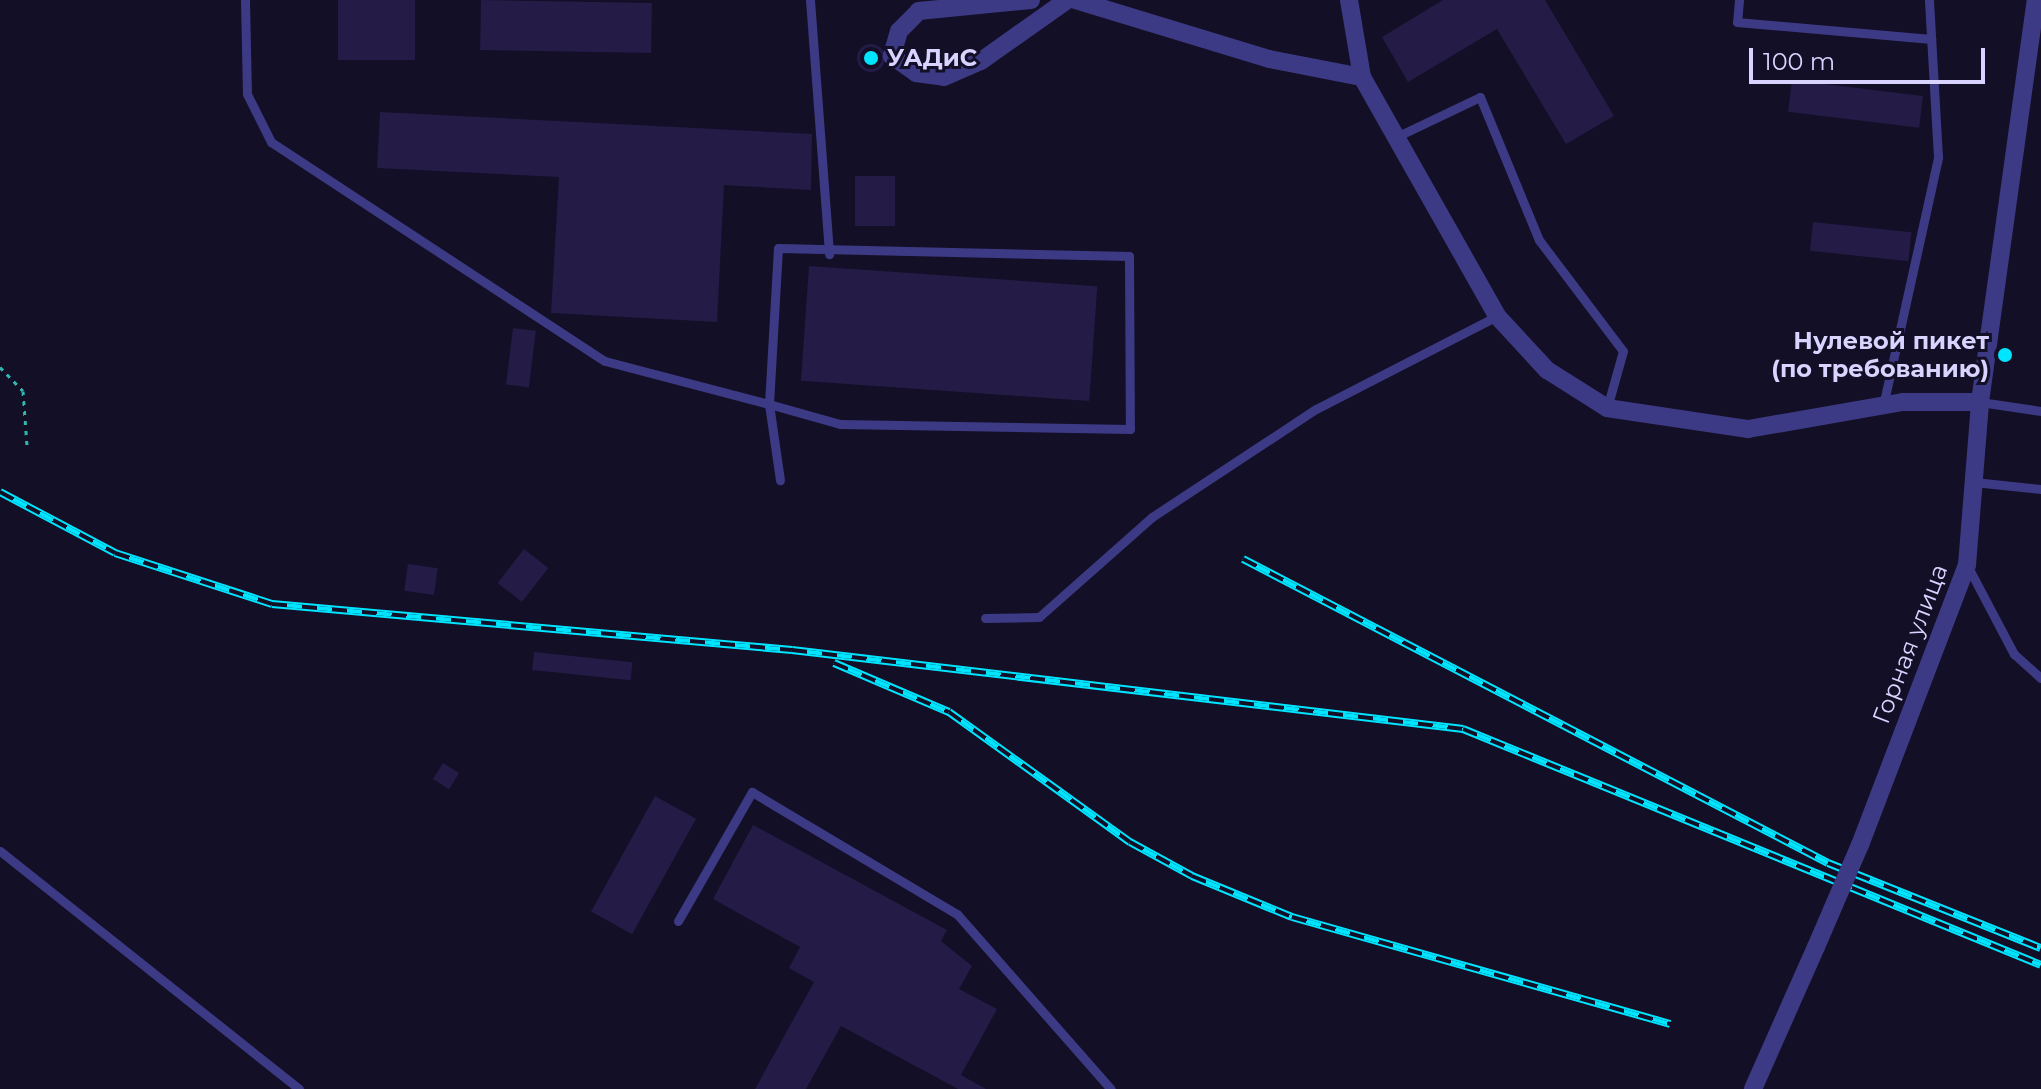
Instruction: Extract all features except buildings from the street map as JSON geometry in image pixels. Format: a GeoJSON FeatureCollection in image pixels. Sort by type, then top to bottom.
{"type":"FeatureCollection","features":[{"type":"Feature","properties":{"kind":"street"},"geometry":{"type":"LineString","coordinates":[[1031,0],[919,11],[899,31],[892,56],[916,73],[944,77],[981,61],[1067,0]]}},
{"type":"Feature","properties":{"kind":"street"},"geometry":{"type":"LineString","coordinates":[[1075,0],[1269,59],[1362,77]]}},
{"type":"Feature","properties":{"kind":"street"},"geometry":{"type":"LineString","coordinates":[[1349,0],[1362,77],[1497,316],[1547,370],[1607,408],[1748,429],[1883,406],[1980,402]]}},
{"type":"Feature","properties":{"kind":"street","name":"Горная улица"},"geometry":{"type":"LineString","coordinates":[[1753,1089],[1860,845],[1967,565],[1980,402],[2036,0]]}},
{"type":"Feature","properties":{"kind":"lane"},"geometry":{"type":"LineString","coordinates":[[245,0],[247,94],[271,142],[605,361],[769,404],[840,424],[1130,429],[1129,256],[829,254],[778,248],[769,404],[780,480]]}},
{"type":"Feature","properties":{"kind":"lane"},"geometry":{"type":"LineString","coordinates":[[810,0],[829,254]]}},
{"type":"Feature","properties":{"kind":"lane"},"geometry":{"type":"LineString","coordinates":[[1739,0],[1737,22],[1931,39]]}},
{"type":"Feature","properties":{"kind":"lane"},"geometry":{"type":"LineString","coordinates":[[1883,406],[1938,157],[1929,0]]}},
{"type":"Feature","properties":{"kind":"lane"},"geometry":{"type":"LineString","coordinates":[[1396,137],[1480,97],[1539,240],[1623,351],[1607,408]]}},
{"type":"Feature","properties":{"kind":"lane"},"geometry":{"type":"LineString","coordinates":[[985,618],[1039,617],[1164,508],[1316,409],[1497,316]]}},
{"type":"Feature","properties":{"kind":"lane"},"geometry":{"type":"LineString","coordinates":[[1980,402],[2041,411]]}},
{"type":"Feature","properties":{"kind":"lane"},"geometry":{"type":"LineString","coordinates":[[1974,482],[2041,489]]}},
{"type":"Feature","properties":{"kind":"lane"},"geometry":{"type":"LineString","coordinates":[[1967,565],[2014,654],[2041,678]]}},
{"type":"Feature","properties":{"kind":"lane"},"geometry":{"type":"LineString","coordinates":[[678,921],[752,792],[957,914],[1111,1089]]}},
{"type":"Feature","properties":{"kind":"lane"},"geometry":{"type":"LineString","coordinates":[[0,851],[299,1089]]}},
{"type":"Feature","properties":{"kind":"path"},"geometry":{"type":"LineString","coordinates":[[0,367],[23,391],[27,446]]}},
{"type":"Feature","properties":{"kind":"railway"},"geometry":{"type":"LineString","coordinates":[[0,492],[115,553],[272,604],[792,650],[1463,729],[2041,965]]}},
{"type":"Feature","properties":{"kind":"railway"},"geometry":{"type":"LineString","coordinates":[[1243,559],[1828,863],[2041,948]]}},
{"type":"Feature","properties":{"kind":"railway"},"geometry":{"type":"LineString","coordinates":[[834,663],[949,712],[1130,842],[1192,876],[1292,917],[1670,1024]]}},
{"type":"Feature","properties":{"kind":"place","name":"УАДиС"},"geometry":{"type":"Point","coordinates":[871,58]}},
{"type":"Feature","properties":{"kind":"place","name":"Нулевой пикет (по требованию)"},"geometry":{"type":"Point","coordinates":[2005,355]}}]}
